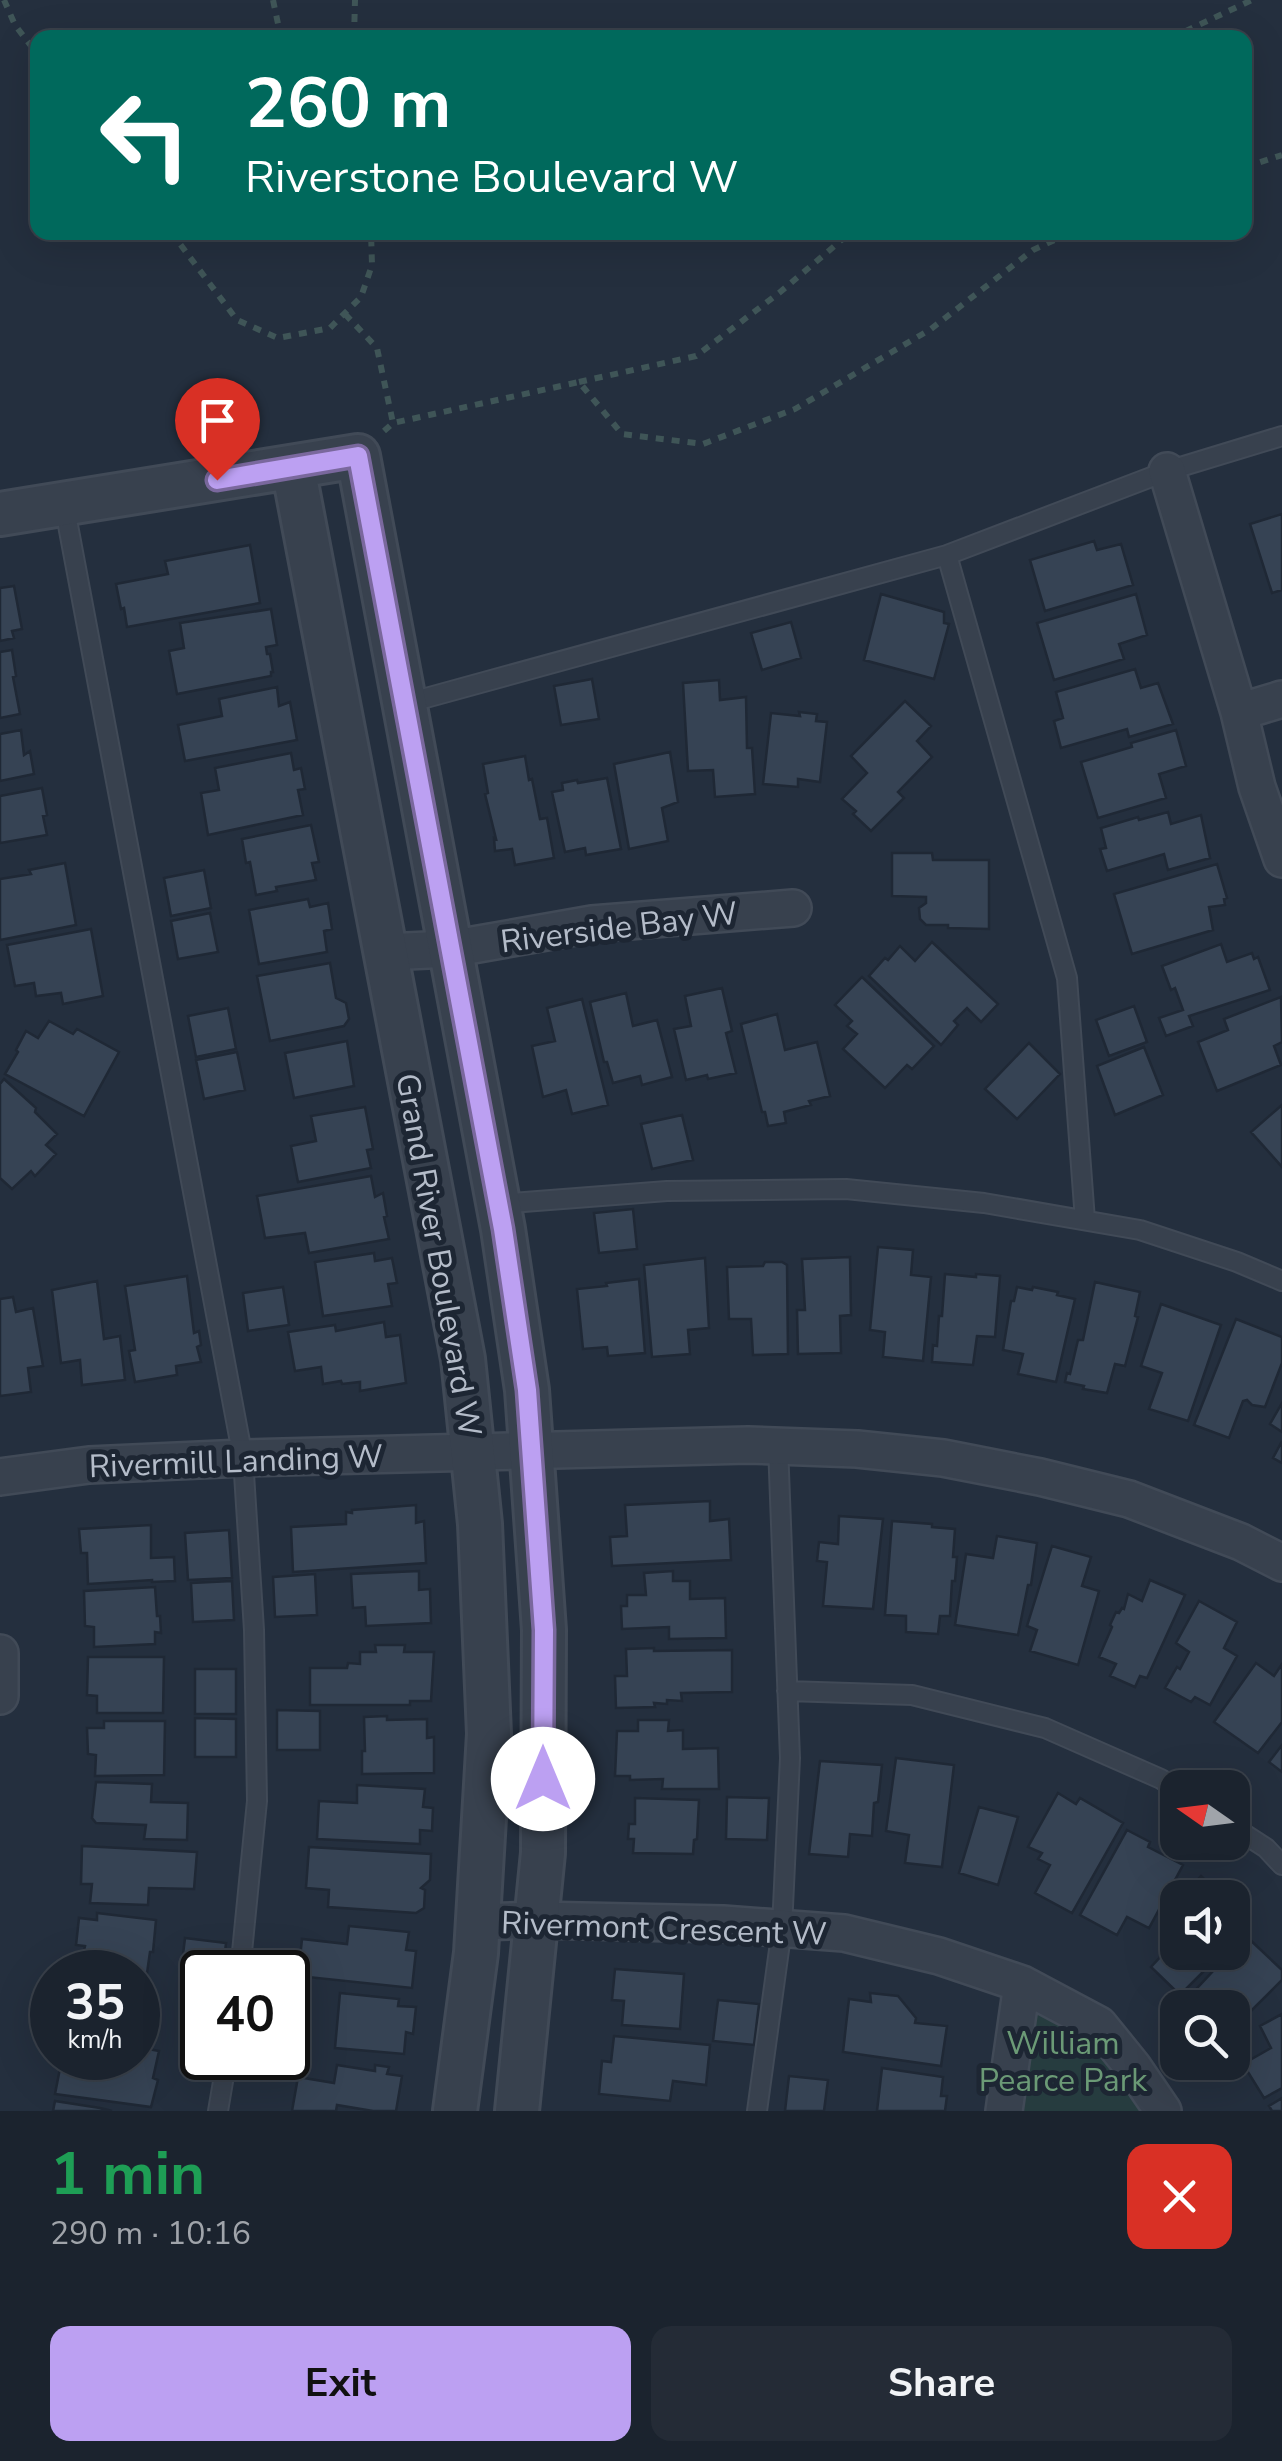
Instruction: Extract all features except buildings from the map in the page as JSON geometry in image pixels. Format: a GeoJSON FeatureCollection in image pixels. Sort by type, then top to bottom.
{"type":"FeatureCollection","features":[{"type":"Feature","properties":{"kind":"street"},"geometry":{"type":"LineString","coordinates":[[0,514],[358,456]]}},
{"type":"Feature","properties":{"kind":"street","name":"Grand River Boulevard W"},"geometry":{"type":"LineString","coordinates":[[358,456],[498,1204],[527,1390],[544,1630],[543,1853],[517,2111]]}},
{"type":"Feature","properties":{"kind":"street","name":"Grand River Boulevard W"},"geometry":{"type":"LineString","coordinates":[[293,467],[463,1359],[473,1452],[489,1734],[476,1953],[456,2111]]}},
{"type":"Feature","properties":{"kind":"street"},"geometry":{"type":"LineString","coordinates":[[1167,472],[1239,712],[1257,787],[1282,859]]}},
{"type":"Feature","properties":{"kind":"street"},"geometry":{"type":"LineString","coordinates":[[1239,712],[1282,699]]}},
{"type":"Feature","properties":{"kind":"street","name":"Riverside Bay W"},"geometry":{"type":"LineString","coordinates":[[385,952],[450,949],[592,924],[793,908]]}},
{"type":"Feature","properties":{"kind":"street","name":"Rivermill Landing W"},"geometry":{"type":"LineString","coordinates":[[0,1477],[89,1465],[243,1458],[778,1446],[857,1449],[943,1458],[1129,1499],[1241,1542],[1282,1563]]}},
{"type":"Feature","properties":{"kind":"street"},"geometry":{"type":"LineString","coordinates":[[0,1653],[0,1696]]}},
{"type":"Feature","properties":{"kind":"street","name":"Rivermont Crescent W"},"geometry":{"type":"LineString","coordinates":[[478,1922],[536,1920],[782,1928],[844,1934],[939,1956],[1022,1984],[1098,2024],[1134,2067],[1163,2111]]}},
{"type":"Feature","properties":{"kind":"street"},"geometry":{"type":"LineString","coordinates":[[1004,2111],[1022,1984]]}},
{"type":"Feature","properties":{"kind":"lane"},"geometry":{"type":"LineString","coordinates":[[404,704],[947,555],[1167,472],[1282,436]]}},
{"type":"Feature","properties":{"kind":"lane"},"geometry":{"type":"LineString","coordinates":[[64,504],[243,1458],[254,1630],[257,1801],[242,1950]]}},
{"type":"Feature","properties":{"kind":"lane"},"geometry":{"type":"LineString","coordinates":[[947,555],[1068,978],[1085,1220]]}},
{"type":"Feature","properties":{"kind":"lane"},"geometry":{"type":"LineString","coordinates":[[498,1204],[667,1191],[846,1189],[984,1202],[1140,1230],[1282,1281]]}},
{"type":"Feature","properties":{"kind":"lane"},"geometry":{"type":"LineString","coordinates":[[757,2111],[782,1928],[790,1758],[778,1446]]}},
{"type":"Feature","properties":{"kind":"lane"},"geometry":{"type":"LineString","coordinates":[[787,1692],[912,1695],[1045,1728],[1160,1779]]}},
{"type":"Feature","properties":{"kind":"lane"},"geometry":{"type":"LineString","coordinates":[[1250,1838],[1282,1866]]}},
{"type":"Feature","properties":{"kind":"lane"},"geometry":{"type":"LineString","coordinates":[[218,2111],[223,2080]]}},
{"type":"Feature","properties":{"kind":"path"},"geometry":{"type":"LineString","coordinates":[[4,0],[14,25],[30,46]]}},
{"type":"Feature","properties":{"kind":"path"},"geometry":{"type":"LineString","coordinates":[[272,0],[279,30]]}},
{"type":"Feature","properties":{"kind":"path"},"geometry":{"type":"LineString","coordinates":[[354,30],[356,0]]}},
{"type":"Feature","properties":{"kind":"path"},"geometry":{"type":"LineString","coordinates":[[1187,30],[1252,0]]}},
{"type":"Feature","properties":{"kind":"path"},"geometry":{"type":"LineString","coordinates":[[1252,165],[1282,155]]}},
{"type":"Feature","properties":{"kind":"path"},"geometry":{"type":"LineString","coordinates":[[177,240],[238,320],[278,338],[330,328],[345,314],[361,297],[372,265],[371,240]]}},
{"type":"Feature","properties":{"kind":"path"},"geometry":{"type":"LineString","coordinates":[[358,456],[393,423],[696,356],[843,240]]}},
{"type":"Feature","properties":{"kind":"path"},"geometry":{"type":"LineString","coordinates":[[578,382],[622,434],[704,444],[796,409],[931,329],[1034,250],[1055,240]]}},
{"type":"Feature","properties":{"kind":"path"},"geometry":{"type":"LineString","coordinates":[[345,314],[378,348],[393,423]]}},
{"type":"Feature","properties":{"kind":"green space","name":"William Pearce Park"},"geometry":{"type":"Polygon","coordinates":[[[1022,1984],[1099,2025],[1163,2111],[1004,2111],[1022,1984]]]}},
{"type":"Feature","properties":{"kind":"route"},"geometry":{"type":"LineString","coordinates":[[217,480],[358,456],[503,1229],[527,1390],[544,1630],[543,1779]]}}]}
